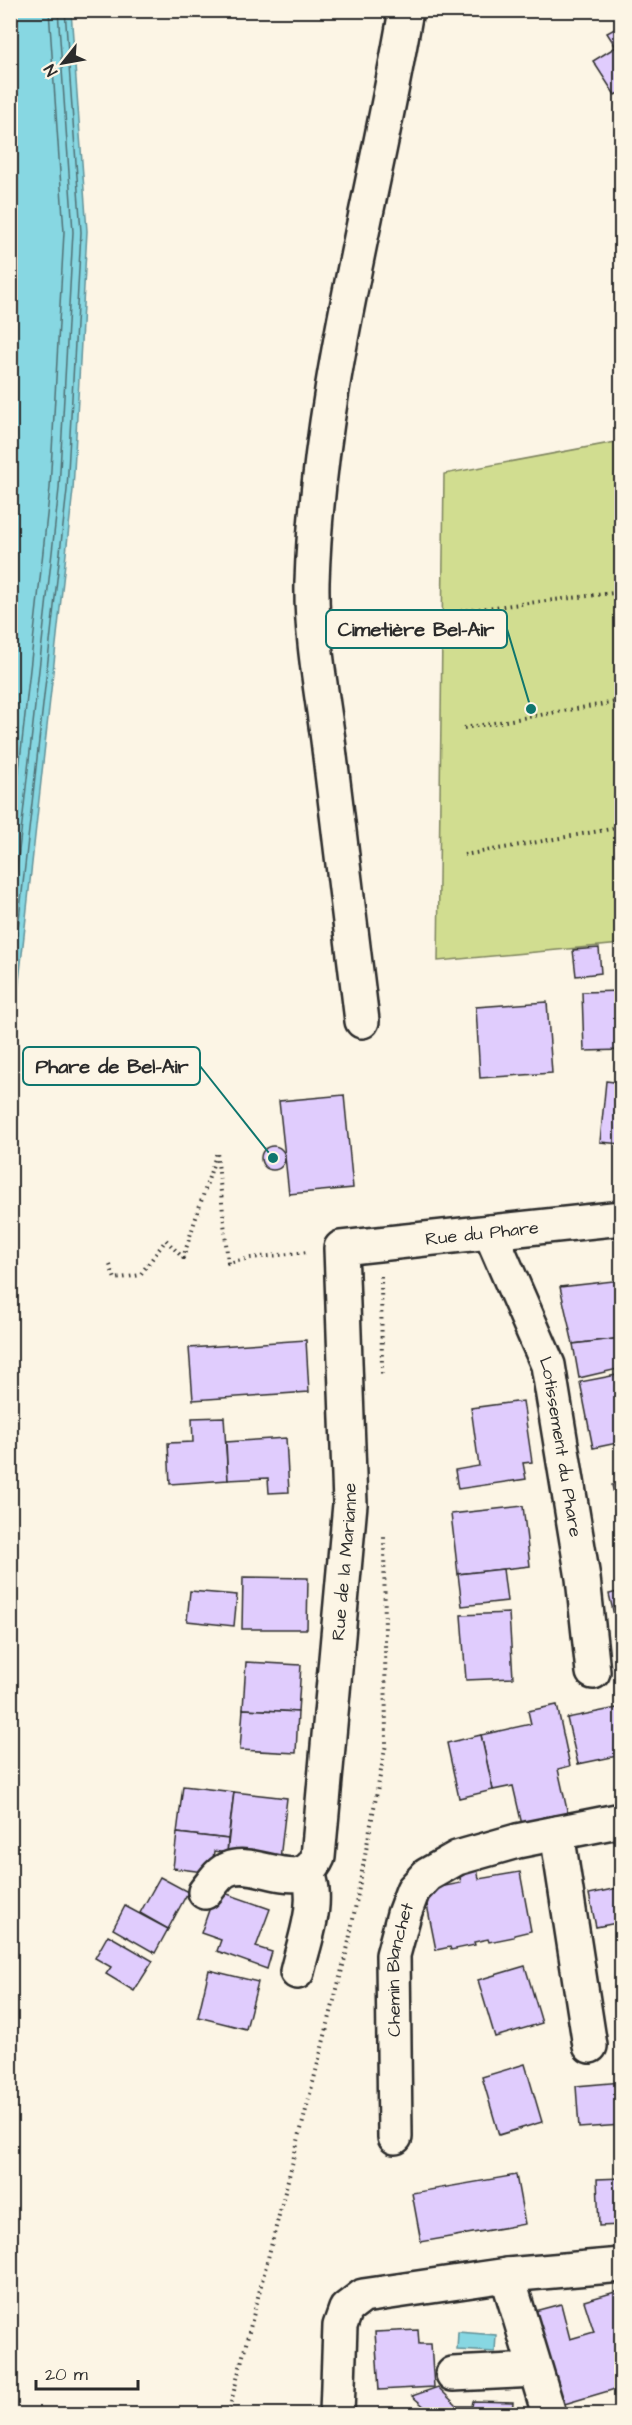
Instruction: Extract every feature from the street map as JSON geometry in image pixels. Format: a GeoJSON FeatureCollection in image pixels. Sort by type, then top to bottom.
{"type":"FeatureCollection","features":[{"type":"Feature","properties":{"kind":"street"},"geometry":{"type":"LineString","coordinates":[[362,1021],[316,653],[312,586],[315,503],[328,411],[390,105],[406,10]]}},
{"type":"Feature","properties":{"kind":"street","name":"Rue du Phare"},"geometry":{"type":"LineString","coordinates":[[341,1248],[621,1218]]}},
{"type":"Feature","properties":{"kind":"street","name":"Lotissement du Phare"},"geometry":{"type":"LineString","coordinates":[[490,1232],[548,1365],[583,1578],[593,1672]]}},
{"type":"Feature","properties":{"kind":"street","name":"Rue de la Marianne"},"geometry":{"type":"LineString","coordinates":[[307,1871],[315,1864],[318,1857],[350,1504],[341,1248]]}},
{"type":"Feature","properties":{"kind":"street","name":"Chemin Blanchet"},"geometry":{"type":"LineString","coordinates":[[394,2137],[393,1955],[413,1890],[427,1875],[457,1858],[621,1820]]}},
{"type":"Feature","properties":{"kind":"street"},"geometry":{"type":"LineString","coordinates":[[557,1833],[590,2046]]}},
{"type":"Feature","properties":{"kind":"street"},"geometry":{"type":"LineString","coordinates":[[205,1892],[225,1870],[237,1866],[296,1876],[307,1871],[314,1896],[297,1972]]}},
{"type":"Feature","properties":{"kind":"street"},"geometry":{"type":"LineString","coordinates":[[337,2415],[340,2326],[346,2309],[363,2296],[507,2275],[621,2265]]}},
{"type":"Feature","properties":{"kind":"street"},"geometry":{"type":"LineString","coordinates":[[507,2275],[549,2415]]}},
{"type":"Feature","properties":{"kind":"street"},"geometry":{"type":"LineString","coordinates":[[453,2374],[535,2370]]}},
{"type":"Feature","properties":{"kind":"path"},"geometry":{"type":"LineString","coordinates":[[461,611],[621,592]]}},
{"type":"Feature","properties":{"kind":"path"},"geometry":{"type":"LineString","coordinates":[[464,728],[621,701]]}},
{"type":"Feature","properties":{"kind":"path"},"geometry":{"type":"LineString","coordinates":[[464,855],[621,827]]}},
{"type":"Feature","properties":{"kind":"path"},"geometry":{"type":"LineString","coordinates":[[110,1265],[115,1279],[140,1275],[166,1240],[183,1258],[216,1152],[228,1263],[251,1258],[341,1248]]}},
{"type":"Feature","properties":{"kind":"green space"},"geometry":{"type":"Polygon","coordinates":[[[621,441],[621,944],[438,961],[444,474],[621,441]]]}},
{"type":"Feature","properties":{"kind":"water"},"geometry":{"type":"Polygon","coordinates":[[[11,10],[71,11],[87,231],[73,490],[11,1054],[11,10]]]}},
{"type":"Feature","properties":{"kind":"water"},"geometry":{"type":"Polygon","coordinates":[[[458,2332],[496,2335],[495,2352],[457,2350],[458,2332]]]}},
{"type":"Feature","properties":{"kind":"building"},"geometry":{"type":"Polygon","coordinates":[[[622,25],[622,91],[615,95],[593,61],[616,47],[607,33],[622,25]]]}},
{"type":"Feature","properties":{"kind":"building"},"geometry":{"type":"Polygon","coordinates":[[[599,948],[601,973],[576,976],[573,950],[599,948]]]}},
{"type":"Feature","properties":{"kind":"building"},"geometry":{"type":"Polygon","coordinates":[[[622,991],[622,1050],[584,1051],[582,992],[622,991]]]}},
{"type":"Feature","properties":{"kind":"building"},"geometry":{"type":"Polygon","coordinates":[[[547,1002],[552,1073],[480,1078],[476,1007],[547,1002]]]}},
{"type":"Feature","properties":{"kind":"building"},"geometry":{"type":"Polygon","coordinates":[[[606,1081],[622,1083],[622,1144],[600,1142],[606,1081]]]}},
{"type":"Feature","properties":{"kind":"building"},"geometry":{"type":"Polygon","coordinates":[[[344,1095],[353,1188],[289,1194],[279,1101],[344,1095]]]}},
{"type":"Feature","properties":{"kind":"building"},"geometry":{"type":"Polygon","coordinates":[[[268,1146],[278,1146],[285,1153],[285,1163],[278,1170],[268,1170],[261,1163],[261,1153],[268,1146]]]}},
{"type":"Feature","properties":{"kind":"building"},"geometry":{"type":"Polygon","coordinates":[[[622,1280],[622,1338],[573,1344],[560,1287],[622,1280]]]}},
{"type":"Feature","properties":{"kind":"building"},"geometry":{"type":"Polygon","coordinates":[[[622,1338],[622,1368],[579,1378],[573,1344],[622,1338]]]}},
{"type":"Feature","properties":{"kind":"building"},"geometry":{"type":"Polygon","coordinates":[[[306,1340],[309,1392],[193,1400],[189,1348],[306,1340]]]}},
{"type":"Feature","properties":{"kind":"building"},"geometry":{"type":"Polygon","coordinates":[[[622,1374],[622,1442],[593,1448],[580,1382],[622,1374]]]}},
{"type":"Feature","properties":{"kind":"building"},"geometry":{"type":"Polygon","coordinates":[[[523,1401],[532,1462],[523,1463],[526,1479],[458,1489],[455,1470],[479,1466],[471,1408],[523,1401]]]}},
{"type":"Feature","properties":{"kind":"building"},"geometry":{"type":"Polygon","coordinates":[[[224,1417],[228,1480],[170,1484],[168,1443],[193,1442],[192,1418],[224,1417]]]}},
{"type":"Feature","properties":{"kind":"building"},"geometry":{"type":"Polygon","coordinates":[[[286,1438],[289,1492],[269,1493],[268,1478],[228,1480],[226,1442],[286,1438]]]}},
{"type":"Feature","properties":{"kind":"building"},"geometry":{"type":"Polygon","coordinates":[[[622,1483],[622,1530],[612,1485],[622,1483]]]}},
{"type":"Feature","properties":{"kind":"building"},"geometry":{"type":"Polygon","coordinates":[[[523,1506],[530,1566],[458,1574],[451,1514],[523,1506]]]}},
{"type":"Feature","properties":{"kind":"building"},"geometry":{"type":"Polygon","coordinates":[[[503,1569],[507,1601],[462,1606],[458,1574],[503,1569]]]}},
{"type":"Feature","properties":{"kind":"building"},"geometry":{"type":"Polygon","coordinates":[[[243,1577],[308,1578],[307,1629],[242,1629],[243,1577]]]}},
{"type":"Feature","properties":{"kind":"building"},"geometry":{"type":"Polygon","coordinates":[[[190,1591],[237,1595],[234,1626],[187,1621],[190,1591]]]}},
{"type":"Feature","properties":{"kind":"building"},"geometry":{"type":"Polygon","coordinates":[[[622,1591],[622,1626],[617,1627],[609,1594],[622,1591]]]}},
{"type":"Feature","properties":{"kind":"building"},"geometry":{"type":"Polygon","coordinates":[[[509,1613],[513,1678],[466,1680],[461,1615],[509,1613]]]}},
{"type":"Feature","properties":{"kind":"building"},"geometry":{"type":"Polygon","coordinates":[[[246,1662],[301,1665],[298,1712],[243,1709],[246,1662]]]}},
{"type":"Feature","properties":{"kind":"building"},"geometry":{"type":"Polygon","coordinates":[[[557,1705],[570,1766],[558,1769],[569,1819],[523,1829],[513,1786],[493,1790],[481,1735],[531,1724],[528,1711],[557,1705]]]}},
{"type":"Feature","properties":{"kind":"building"},"geometry":{"type":"Polygon","coordinates":[[[622,1707],[622,1755],[578,1764],[567,1718],[622,1707]]]}},
{"type":"Feature","properties":{"kind":"building"},"geometry":{"type":"Polygon","coordinates":[[[243,1709],[298,1712],[296,1753],[240,1750],[243,1709]]]}},
{"type":"Feature","properties":{"kind":"building"},"geometry":{"type":"Polygon","coordinates":[[[481,1735],[493,1790],[459,1798],[447,1743],[481,1735]]]}},
{"type":"Feature","properties":{"kind":"building"},"geometry":{"type":"Polygon","coordinates":[[[183,1786],[234,1792],[228,1839],[177,1833],[183,1786]]]}},
{"type":"Feature","properties":{"kind":"building"},"geometry":{"type":"Polygon","coordinates":[[[234,1792],[287,1798],[280,1859],[227,1853],[234,1792]]]}},
{"type":"Feature","properties":{"kind":"building"},"geometry":{"type":"Polygon","coordinates":[[[177,1833],[228,1839],[227,1853],[214,1851],[211,1873],[173,1868],[177,1833]]]}},
{"type":"Feature","properties":{"kind":"building"},"geometry":{"type":"Polygon","coordinates":[[[477,1868],[479,1879],[520,1872],[531,1931],[489,1942],[488,1939],[474,1942],[475,1945],[451,1950],[450,1947],[436,1950],[424,1890],[461,1883],[459,1872],[477,1868]]]}},
{"type":"Feature","properties":{"kind":"building"},"geometry":{"type":"Polygon","coordinates":[[[160,1877],[188,1892],[168,1929],[140,1913],[160,1877]]]}},
{"type":"Feature","properties":{"kind":"building"},"geometry":{"type":"Polygon","coordinates":[[[618,1888],[622,1904],[622,1922],[596,1927],[589,1894],[618,1888]]]}},
{"type":"Feature","properties":{"kind":"building"},"geometry":{"type":"Polygon","coordinates":[[[216,1890],[270,1909],[256,1947],[272,1952],[267,1969],[217,1951],[221,1940],[201,1933],[216,1890]]]}},
{"type":"Feature","properties":{"kind":"building"},"geometry":{"type":"Polygon","coordinates":[[[125,1906],[168,1929],[155,1953],[113,1929],[125,1906]]]}},
{"type":"Feature","properties":{"kind":"building"},"geometry":{"type":"Polygon","coordinates":[[[108,1935],[153,1961],[134,1991],[106,1974],[111,1967],[95,1958],[108,1935]]]}},
{"type":"Feature","properties":{"kind":"building"},"geometry":{"type":"Polygon","coordinates":[[[525,1966],[542,2023],[495,2037],[478,1980],[525,1966]]]}},
{"type":"Feature","properties":{"kind":"building"},"geometry":{"type":"Polygon","coordinates":[[[209,1970],[258,1982],[246,2029],[198,2017],[209,1970]]]}},
{"type":"Feature","properties":{"kind":"building"},"geometry":{"type":"Polygon","coordinates":[[[525,2064],[542,2122],[499,2135],[482,2077],[525,2064]]]}},
{"type":"Feature","properties":{"kind":"building"},"geometry":{"type":"Polygon","coordinates":[[[622,2082],[622,2125],[579,2128],[576,2086],[622,2082]]]}},
{"type":"Feature","properties":{"kind":"building"},"geometry":{"type":"Polygon","coordinates":[[[516,2175],[525,2224],[421,2242],[412,2193],[516,2175]]]}},
{"type":"Feature","properties":{"kind":"building"},"geometry":{"type":"Polygon","coordinates":[[[622,2178],[622,2225],[599,2226],[597,2179],[622,2178]]]}},
{"type":"Feature","properties":{"kind":"building"},"geometry":{"type":"Polygon","coordinates":[[[622,2290],[622,2387],[561,2405],[531,2312],[561,2304],[570,2339],[594,2332],[584,2301],[622,2290]]]}},
{"type":"Feature","properties":{"kind":"building"},"geometry":{"type":"Polygon","coordinates":[[[418,2330],[419,2344],[431,2344],[434,2387],[379,2390],[375,2332],[418,2330]]]}},
{"type":"Feature","properties":{"kind":"building"},"geometry":{"type":"Polygon","coordinates":[[[438,2387],[457,2406],[472,2406],[473,2401],[513,2402],[512,2414],[433,2414],[412,2396],[438,2387]]]}},
{"type":"Feature","properties":{"kind":"place","name":"Cimetière Bel-Air"},"geometry":{"type":"Point","coordinates":[531,709]}},
{"type":"Feature","properties":{"kind":"place","name":"Phare de Bel-Air"},"geometry":{"type":"Point","coordinates":[273,1158]}}]}
